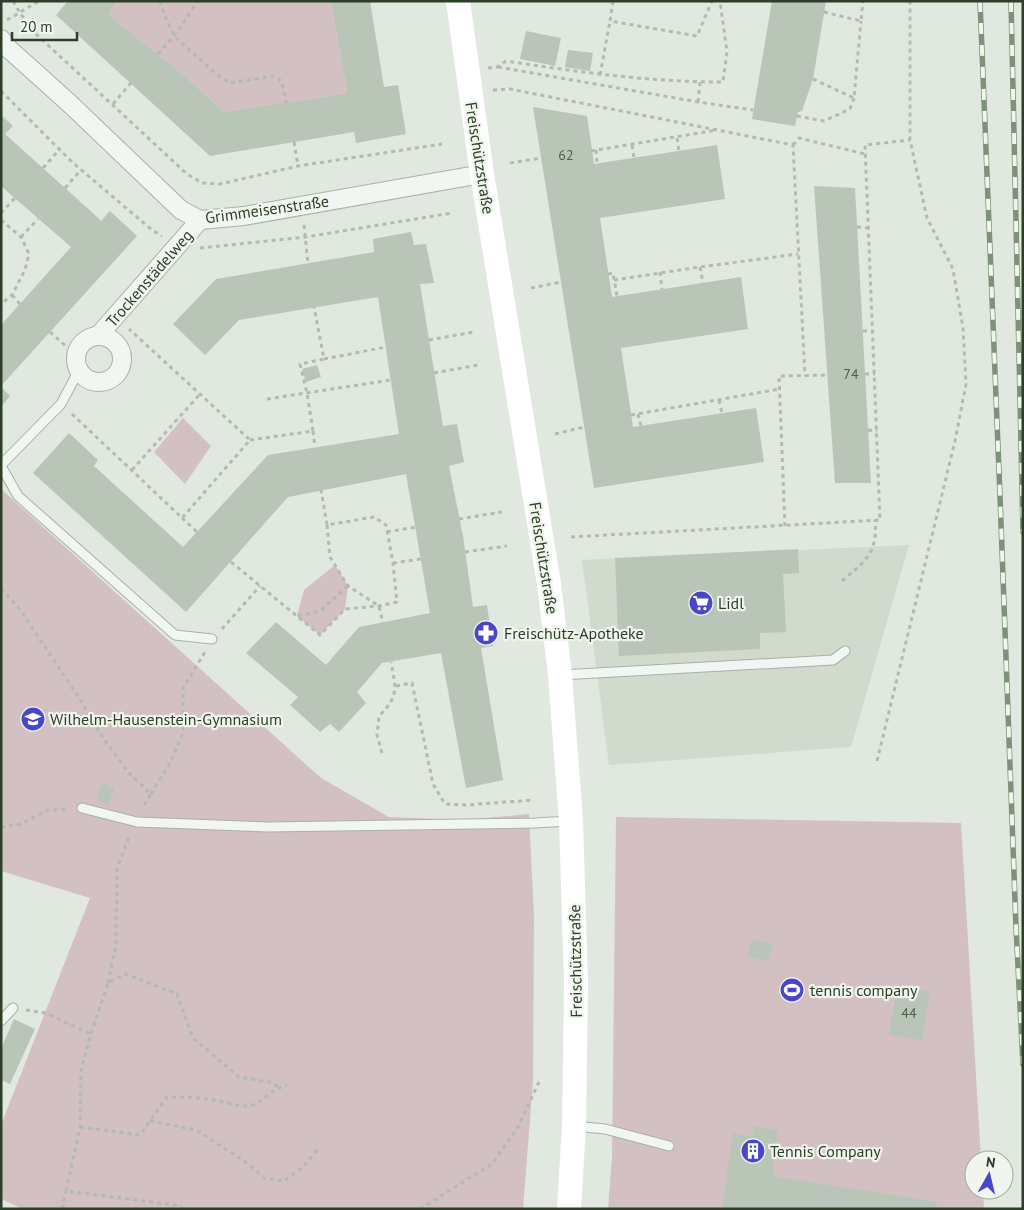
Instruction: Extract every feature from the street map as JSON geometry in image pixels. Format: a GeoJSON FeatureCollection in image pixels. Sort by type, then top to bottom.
{"type":"FeatureCollection","features":[{"type":"Feature","properties":{"kind":"main road","name":"Freischützstraße"},"geometry":{"type":"LineString","coordinates":[[458,1],[482,174],[549,584],[560,675],[570,821],[576,984],[574,1126],[569,1209]]}},
{"type":"Feature","properties":{"kind":"street","name":"Grimmeisenstraße"},"geometry":{"type":"LineString","coordinates":[[1,39],[9,49],[181,210],[200,220],[244,216],[482,174]]}},
{"type":"Feature","properties":{"kind":"street","name":"Trockenstädelweg"},"geometry":{"type":"LineString","coordinates":[[98,336],[200,220]]}},
{"type":"Feature","properties":{"kind":"street","name":"Trockenstädelweg"},"geometry":{"type":"LineString","coordinates":[[98,336],[106,337],[118,345],[123,360],[122,368],[118,374],[105,382],[97,383],[83,376],[77,363],[79,348],[84,342],[98,336]]}},
{"type":"Feature","properties":{"kind":"lane"},"geometry":{"type":"LineString","coordinates":[[77,363],[61,404],[1,466],[18,496],[176,635],[212,639]]}},
{"type":"Feature","properties":{"kind":"lane"},"geometry":{"type":"LineString","coordinates":[[560,675],[833,660],[845,651]]}},
{"type":"Feature","properties":{"kind":"lane"},"geometry":{"type":"LineString","coordinates":[[82,808],[137,822],[268,827],[535,824],[570,821]]}},
{"type":"Feature","properties":{"kind":"lane"},"geometry":{"type":"LineString","coordinates":[[1,1021],[12,1008]]}},
{"type":"Feature","properties":{"kind":"lane"},"geometry":{"type":"LineString","coordinates":[[574,1126],[605,1129],[669,1146]]}},
{"type":"Feature","properties":{"kind":"path"},"geometry":{"type":"LineString","coordinates":[[13,1],[36,34],[187,174],[202,184],[220,184],[298,166],[442,144]]}},
{"type":"Feature","properties":{"kind":"path"},"geometry":{"type":"LineString","coordinates":[[1,24],[38,1]]}},
{"type":"Feature","properties":{"kind":"path"},"geometry":{"type":"LineString","coordinates":[[160,1],[174,36],[216,74],[231,83],[275,76],[282,82],[286,103]]}},
{"type":"Feature","properties":{"kind":"path"},"geometry":{"type":"LineString","coordinates":[[158,54],[174,36],[198,1]]}},
{"type":"Feature","properties":{"kind":"path"},"geometry":{"type":"LineString","coordinates":[[600,75],[613,1]]}},
{"type":"Feature","properties":{"kind":"path"},"geometry":{"type":"LineString","coordinates":[[610,21],[697,36],[712,1]]}},
{"type":"Feature","properties":{"kind":"path"},"geometry":{"type":"LineString","coordinates":[[468,81],[506,61],[600,75],[723,82],[727,52],[720,1]]}},
{"type":"Feature","properties":{"kind":"path"},"geometry":{"type":"LineString","coordinates":[[797,116],[824,120],[850,109],[854,98],[863,1]]}},
{"type":"Feature","properties":{"kind":"path"},"geometry":{"type":"LineString","coordinates":[[877,761],[955,441],[966,384],[963,328],[953,269],[927,218],[910,140],[910,1]]}},
{"type":"Feature","properties":{"kind":"path"},"geometry":{"type":"LineString","coordinates":[[824,12],[861,21]]}},
{"type":"Feature","properties":{"kind":"path"},"geometry":{"type":"LineString","coordinates":[[497,66],[753,110]]}},
{"type":"Feature","properties":{"kind":"path"},"geometry":{"type":"LineString","coordinates":[[813,79],[854,98]]}},
{"type":"Feature","properties":{"kind":"path"},"geometry":{"type":"LineString","coordinates":[[468,81],[720,129],[792,145]]}},
{"type":"Feature","properties":{"kind":"path"},"geometry":{"type":"LineString","coordinates":[[698,102],[700,82]]}},
{"type":"Feature","properties":{"kind":"path"},"geometry":{"type":"LineString","coordinates":[[113,104],[131,83]]}},
{"type":"Feature","properties":{"kind":"path"},"geometry":{"type":"LineString","coordinates":[[597,164],[594,151],[720,129]]}},
{"type":"Feature","properties":{"kind":"path"},"geometry":{"type":"LineString","coordinates":[[677,138],[679,151]]}},
{"type":"Feature","properties":{"kind":"path"},"geometry":{"type":"LineString","coordinates":[[805,376],[792,145],[799,138],[866,154]]}},
{"type":"Feature","properties":{"kind":"path"},"geometry":{"type":"LineString","coordinates":[[571,537],[880,520],[865,145],[910,140]]}},
{"type":"Feature","properties":{"kind":"path"},"geometry":{"type":"LineString","coordinates":[[294,142],[298,166]]}},
{"type":"Feature","properties":{"kind":"path"},"geometry":{"type":"LineString","coordinates":[[632,145],[634,158]]}},
{"type":"Feature","properties":{"kind":"path"},"geometry":{"type":"LineString","coordinates":[[43,168],[60,149]]}},
{"type":"Feature","properties":{"kind":"path"},"geometry":{"type":"LineString","coordinates":[[510,163],[541,158]]}},
{"type":"Feature","properties":{"kind":"path"},"geometry":{"type":"LineString","coordinates":[[65,188],[81,170]]}},
{"type":"Feature","properties":{"kind":"path"},"geometry":{"type":"LineString","coordinates":[[1,213],[15,198]]}},
{"type":"Feature","properties":{"kind":"path"},"geometry":{"type":"LineString","coordinates":[[301,206],[308,264]]}},
{"type":"Feature","properties":{"kind":"path"},"geometry":{"type":"LineString","coordinates":[[21,237],[38,218]]}},
{"type":"Feature","properties":{"kind":"path"},"geometry":{"type":"LineString","coordinates":[[1,220],[21,237],[28,254],[25,270],[12,295],[1,304]]}},
{"type":"Feature","properties":{"kind":"path"},"geometry":{"type":"LineString","coordinates":[[857,227],[868,228]]}},
{"type":"Feature","properties":{"kind":"path"},"geometry":{"type":"LineString","coordinates":[[614,280],[798,254]]}},
{"type":"Feature","properties":{"kind":"path"},"geometry":{"type":"LineString","coordinates":[[700,267],[703,283]]}},
{"type":"Feature","properties":{"kind":"path"},"geometry":{"type":"LineString","coordinates":[[660,272],[662,289]]}},
{"type":"Feature","properties":{"kind":"path"},"geometry":{"type":"LineString","coordinates":[[608,274],[613,273],[617,296]]}},
{"type":"Feature","properties":{"kind":"path"},"geometry":{"type":"LineString","coordinates":[[531,288],[561,282]]}},
{"type":"Feature","properties":{"kind":"path"},"geometry":{"type":"LineString","coordinates":[[12,295],[20,304]]}},
{"type":"Feature","properties":{"kind":"path"},"geometry":{"type":"LineString","coordinates":[[314,307],[324,359]]}},
{"type":"Feature","properties":{"kind":"path"},"geometry":{"type":"LineString","coordinates":[[116,317],[250,440]]}},
{"type":"Feature","properties":{"kind":"path"},"geometry":{"type":"LineString","coordinates":[[863,331],[872,331]]}},
{"type":"Feature","properties":{"kind":"path"},"geometry":{"type":"LineString","coordinates":[[50,332],[77,363]]}},
{"type":"Feature","properties":{"kind":"path"},"geometry":{"type":"LineString","coordinates":[[429,340],[474,332]]}},
{"type":"Feature","properties":{"kind":"path"},"geometry":{"type":"LineString","coordinates":[[315,447],[307,392],[300,364],[386,347]]}},
{"type":"Feature","properties":{"kind":"path"},"geometry":{"type":"LineString","coordinates":[[434,373],[478,365]]}},
{"type":"Feature","properties":{"kind":"path"},"geometry":{"type":"LineString","coordinates":[[865,374],[875,374]]}},
{"type":"Feature","properties":{"kind":"path"},"geometry":{"type":"LineString","coordinates":[[785,526],[779,376],[827,375]]}},
{"type":"Feature","properties":{"kind":"path"},"geometry":{"type":"LineString","coordinates":[[267,398],[391,380]]}},
{"type":"Feature","properties":{"kind":"path"},"geometry":{"type":"LineString","coordinates":[[631,415],[780,389]]}},
{"type":"Feature","properties":{"kind":"path"},"geometry":{"type":"LineString","coordinates":[[132,470],[200,394]]}},
{"type":"Feature","properties":{"kind":"path"},"geometry":{"type":"LineString","coordinates":[[719,400],[722,413]]}},
{"type":"Feature","properties":{"kind":"path"},"geometry":{"type":"LineString","coordinates":[[61,404],[197,532]]}},
{"type":"Feature","properties":{"kind":"path"},"geometry":{"type":"LineString","coordinates":[[638,414],[641,426]]}},
{"type":"Feature","properties":{"kind":"path"},"geometry":{"type":"LineString","coordinates":[[555,434],[584,427]]}},
{"type":"Feature","properties":{"kind":"path"},"geometry":{"type":"LineString","coordinates":[[868,430],[877,431]]}},
{"type":"Feature","properties":{"kind":"path"},"geometry":{"type":"LineString","coordinates":[[182,518],[250,440],[313,431]]}},
{"type":"Feature","properties":{"kind":"path"},"geometry":{"type":"LineString","coordinates":[[321,490],[330,557],[348,586],[379,606],[383,623]]}},
{"type":"Feature","properties":{"kind":"path"},"geometry":{"type":"LineString","coordinates":[[459,519],[502,512]]}},
{"type":"Feature","properties":{"kind":"path"},"geometry":{"type":"LineString","coordinates":[[231,562],[320,635],[345,609],[379,606],[397,602],[393,563],[386,525],[374,517],[327,525]]}},
{"type":"Feature","properties":{"kind":"path"},"geometry":{"type":"LineString","coordinates":[[842,581],[864,562],[874,548],[875,520]]}},
{"type":"Feature","properties":{"kind":"path"},"geometry":{"type":"LineString","coordinates":[[387,532],[416,527]]}},
{"type":"Feature","properties":{"kind":"path"},"geometry":{"type":"LineString","coordinates":[[465,552],[507,546]]}},
{"type":"Feature","properties":{"kind":"path"},"geometry":{"type":"LineString","coordinates":[[393,563],[421,559]]}},
{"type":"Feature","properties":{"kind":"path"},"geometry":{"type":"LineString","coordinates":[[62,1209],[80,1128],[81,1070],[108,983],[116,944],[117,869],[126,840],[171,761],[183,733],[183,688],[212,639],[260,586]]}},
{"type":"Feature","properties":{"kind":"path"},"geometry":{"type":"LineString","coordinates":[[297,616],[320,611],[348,586]]}},
{"type":"Feature","properties":{"kind":"path"},"geometry":{"type":"LineString","coordinates":[[1,589],[18,607],[79,698],[101,735],[128,772],[151,794]]}},
{"type":"Feature","properties":{"kind":"path"},"geometry":{"type":"LineString","coordinates":[[519,630],[539,628]]}},
{"type":"Feature","properties":{"kind":"path"},"geometry":{"type":"LineString","coordinates":[[382,753],[378,735],[379,716],[391,704],[396,686],[391,662]]}},
{"type":"Feature","properties":{"kind":"path"},"geometry":{"type":"LineString","coordinates":[[396,686],[412,683],[434,784],[444,804],[466,805],[534,800]]}},
{"type":"Feature","properties":{"kind":"path"},"geometry":{"type":"LineString","coordinates":[[1,827],[21,824],[48,810],[82,808]]}},
{"type":"Feature","properties":{"kind":"path"},"geometry":{"type":"LineString","coordinates":[[108,983],[126,974],[177,994],[193,1038],[239,1077],[274,1083],[277,1087]]}},
{"type":"Feature","properties":{"kind":"path"},"geometry":{"type":"LineString","coordinates":[[45,1013],[91,1034]]}},
{"type":"Feature","properties":{"kind":"path"},"geometry":{"type":"LineString","coordinates":[[420,1209],[492,1164],[517,1129],[539,1082]]}},
{"type":"Feature","properties":{"kind":"path"},"geometry":{"type":"LineString","coordinates":[[80,1128],[140,1135],[167,1097],[193,1097],[240,1106],[250,1106],[277,1087],[287,1085]]}},
{"type":"Feature","properties":{"kind":"path"},"geometry":{"type":"LineString","coordinates":[[150,1121],[196,1130],[247,1163],[264,1178],[284,1181],[303,1167],[317,1150]]}},
{"type":"Feature","properties":{"kind":"path"},"geometry":{"type":"LineString","coordinates":[[66,1190],[175,1206],[184,1209]]}},
{"type":"Feature","properties":{"kind":"shaded area"},"geometry":{"type":"Polygon","coordinates":[[[117,1],[331,1],[347,93],[224,112],[186,77],[108,14],[117,1]]]}},
{"type":"Feature","properties":{"kind":"shaded area"},"geometry":{"type":"Polygon","coordinates":[[[183,418],[211,446],[185,484],[154,452],[183,418]]]}},
{"type":"Feature","properties":{"kind":"shaded area"},"geometry":{"type":"Polygon","coordinates":[[[1,489],[321,778],[389,817],[463,820],[529,814],[534,917],[533,1081],[523,1209],[23,1209],[1,1199],[1,1125],[90,898],[1,871],[1,489]]]}},
{"type":"Feature","properties":{"kind":"shaded area"},"geometry":{"type":"Polygon","coordinates":[[[909,545],[851,747],[609,765],[582,560],[909,545]]]}},
{"type":"Feature","properties":{"kind":"shaded area"},"geometry":{"type":"Polygon","coordinates":[[[335,565],[348,586],[345,609],[320,635],[297,616],[304,590],[335,565]]]}},
{"type":"Feature","properties":{"kind":"shaded area","name":"tennis company"},"geometry":{"type":"Polygon","coordinates":[[[616,817],[961,823],[980,1150],[964,1150],[964,1200],[984,1200],[984,1209],[608,1209],[612,1157],[616,817]]]}},
{"type":"Feature","properties":{"kind":"building"},"geometry":{"type":"Polygon","coordinates":[[[68,1],[117,1],[108,14],[186,77],[224,112],[347,93],[331,1],[370,1],[384,87],[398,85],[406,134],[356,143],[354,132],[210,156],[56,15],[68,1]]]}},
{"type":"Feature","properties":{"kind":"building"},"geometry":{"type":"Polygon","coordinates":[[[772,1],[826,1],[813,79],[802,111],[798,112],[795,126],[752,119],[772,1]]]}},
{"type":"Feature","properties":{"kind":"building"},"geometry":{"type":"Polygon","coordinates":[[[526,31],[561,38],[555,66],[520,59],[526,31]]]}},
{"type":"Feature","properties":{"kind":"building"},"geometry":{"type":"Polygon","coordinates":[[[568,50],[593,53],[590,71],[565,67],[568,50]]]}},
{"type":"Feature","properties":{"kind":"building"},"geometry":{"type":"Polygon","coordinates":[[[533,107],[587,116],[594,164],[717,145],[725,199],[600,218],[612,297],[741,277],[748,329],[621,348],[633,427],[756,408],[764,462],[594,488],[533,107]]]}},
{"type":"Feature","properties":{"kind":"building"},"geometry":{"type":"Polygon","coordinates":[[[1,115],[13,126],[5,134],[101,221],[110,211],[137,236],[1,386],[1,325],[71,247],[1,186],[1,115]]]}},
{"type":"Feature","properties":{"kind":"building"},"geometry":{"type":"Polygon","coordinates":[[[814,186],[855,188],[871,483],[835,483],[814,186]]]}},
{"type":"Feature","properties":{"kind":"building"},"geometry":{"type":"Polygon","coordinates":[[[411,232],[414,245],[426,244],[434,283],[420,284],[443,426],[457,424],[464,462],[449,466],[463,536],[473,607],[487,605],[493,646],[481,648],[503,780],[466,788],[441,653],[382,663],[357,692],[366,703],[339,732],[330,724],[320,732],[290,705],[298,697],[246,653],[276,622],[326,665],[359,627],[430,613],[406,474],[288,497],[186,612],[33,473],[69,433],[98,460],[94,466],[183,547],[268,455],[399,434],[378,297],[239,320],[205,355],[173,324],[216,279],[374,252],[373,239],[411,232]]]}},
{"type":"Feature","properties":{"kind":"building"},"geometry":{"type":"Polygon","coordinates":[[[317,365],[321,377],[306,382],[302,369],[317,365]]]}},
{"type":"Feature","properties":{"kind":"building"},"geometry":{"type":"Polygon","coordinates":[[[1,387],[10,396],[1,407],[1,387]]]}},
{"type":"Feature","properties":{"kind":"building","name":"Lidl"},"geometry":{"type":"Polygon","coordinates":[[[798,549],[799,573],[783,574],[786,632],[760,633],[760,649],[619,656],[615,558],[798,549]]]}},
{"type":"Feature","properties":{"kind":"building"},"geometry":{"type":"Polygon","coordinates":[[[103,783],[115,788],[108,804],[96,799],[103,783]]]}},
{"type":"Feature","properties":{"kind":"building"},"geometry":{"type":"Polygon","coordinates":[[[752,939],[773,944],[768,961],[748,956],[752,939]]]}},
{"type":"Feature","properties":{"kind":"building"},"geometry":{"type":"Polygon","coordinates":[[[897,986],[930,991],[922,1040],[889,1035],[897,986]]]}},
{"type":"Feature","properties":{"kind":"building"},"geometry":{"type":"Polygon","coordinates":[[[14,1019],[35,1029],[10,1084],[1,1080],[1,1049],[14,1019]]]}},
{"type":"Feature","properties":{"kind":"building"},"geometry":{"type":"Polygon","coordinates":[[[755,1126],[778,1130],[773,1176],[937,1202],[936,1209],[722,1209],[733,1133],[752,1137],[755,1126]]]}},
{"type":"Feature","properties":{"kind":"railway"},"geometry":{"type":"LineString","coordinates":[[980,1],[1023,1064]]}},
{"type":"Feature","properties":{"kind":"railway"},"geometry":{"type":"LineString","coordinates":[[1011,1],[1023,532]]}},
{"type":"Feature","properties":{"kind":"place","name":"Lidl"},"geometry":{"type":"Point","coordinates":[701,603]}},
{"type":"Feature","properties":{"kind":"place","name":"Freischütz-Apotheke"},"geometry":{"type":"Point","coordinates":[486,633]}},
{"type":"Feature","properties":{"kind":"place","name":"Wilhelm-Hausenstein-Gymnasium"},"geometry":{"type":"Point","coordinates":[33,719]}},
{"type":"Feature","properties":{"kind":"place","name":"tennis company"},"geometry":{"type":"Point","coordinates":[792,990]}},
{"type":"Feature","properties":{"kind":"place","name":"Tennis Company"},"geometry":{"type":"Point","coordinates":[753,1151]}}]}
